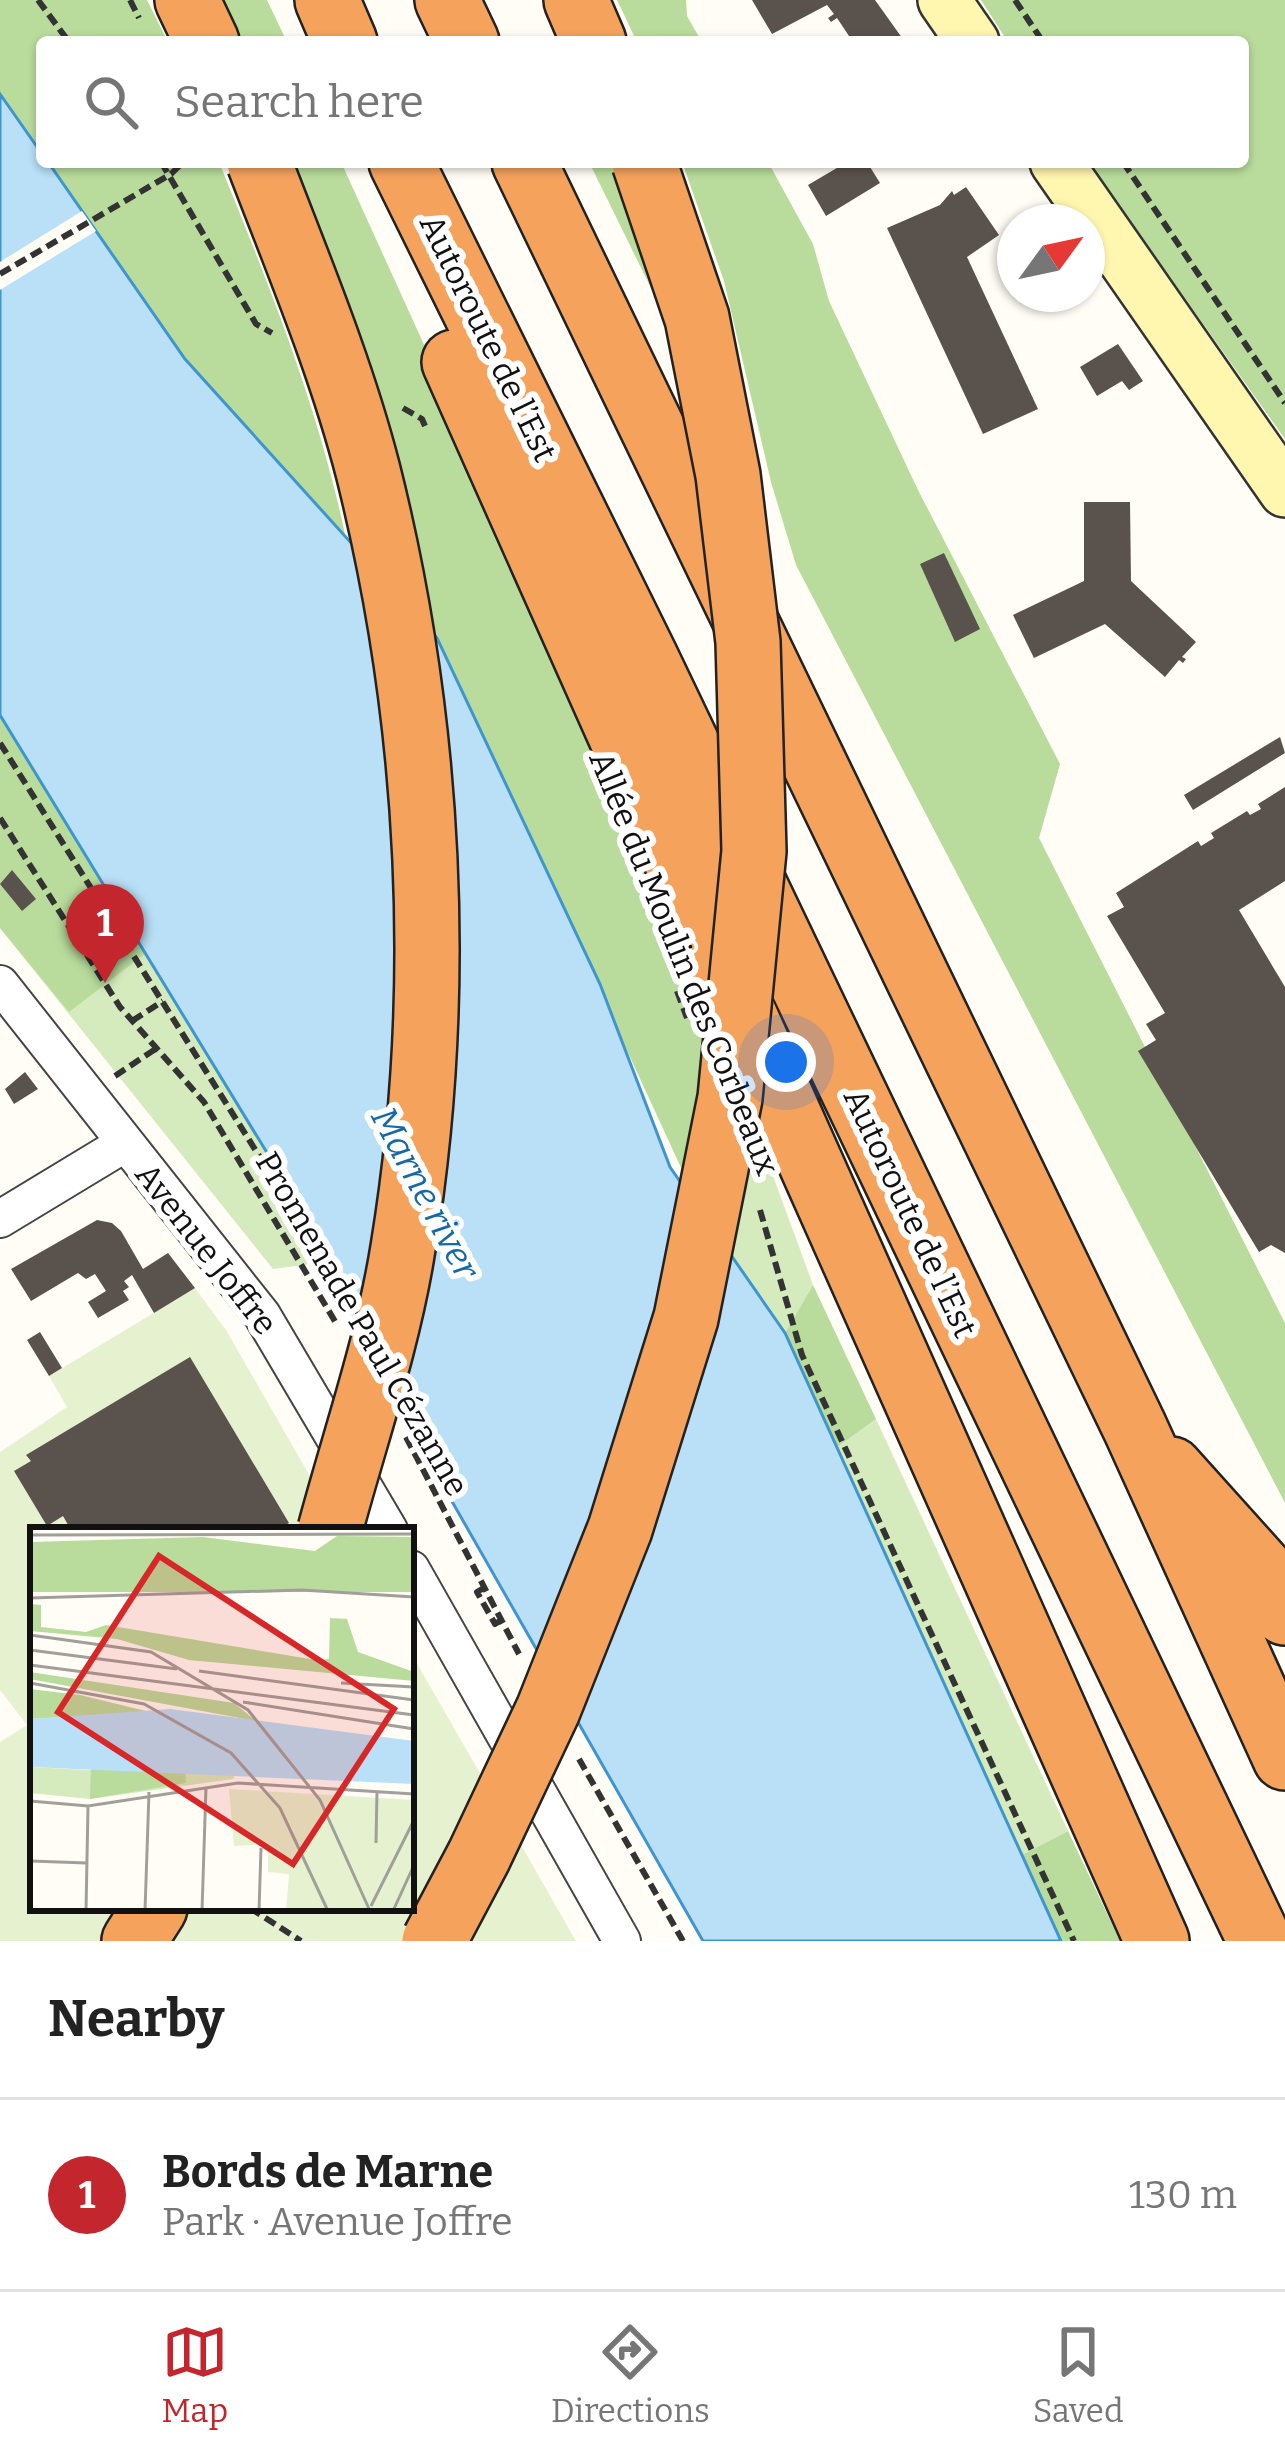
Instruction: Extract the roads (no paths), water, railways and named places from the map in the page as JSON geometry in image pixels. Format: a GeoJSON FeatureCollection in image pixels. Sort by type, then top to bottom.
{"type":"FeatureCollection","features":[{"type":"Feature","properties":{"kind":"highway"},"geometry":{"type":"LineString","coordinates":[[188,0],[204,36]]}},
{"type":"Feature","properties":{"kind":"highway"},"geometry":{"type":"LineString","coordinates":[[326,0],[342,36]]}},
{"type":"Feature","properties":{"kind":"highway"},"geometry":{"type":"LineString","coordinates":[[447,0],[464,36]]}},
{"type":"Feature","properties":{"kind":"highway"},"geometry":{"type":"LineString","coordinates":[[575,0],[591,36]]}},
{"type":"Feature","properties":{"kind":"highway"},"geometry":{"type":"LineString","coordinates":[[262,168],[322,327],[368,469],[405,641],[422,812],[428,946],[415,1163],[403,1252],[331,1527]]}},
{"type":"Feature","properties":{"kind":"highway"},"geometry":{"type":"LineString","coordinates":[[372,168],[1157,1941]]}},
{"type":"Feature","properties":{"kind":"highway","name":"Autoroute de l’Est"},"geometry":{"type":"LineString","coordinates":[[404,168],[646,658],[1260,1941]]}},
{"type":"Feature","properties":{"kind":"highway"},"geometry":{"type":"LineString","coordinates":[[527,168],[1135,1428],[1285,1759]]}},
{"type":"Feature","properties":{"kind":"highway"},"geometry":{"type":"LineString","coordinates":[[434,1941],[548,1710],[620,1528],[686,1318],[730,1098],[754,851],[748,642],[728,475],[697,318],[646,168]]}},
{"type":"Feature","properties":{"kind":"highway"},"geometry":{"type":"LineString","coordinates":[[1135,1428],[1260,1568],[1285,1613]]}},
{"type":"Feature","properties":{"kind":"highway"},"geometry":{"type":"LineString","coordinates":[[134,1941],[153,1911]]}},
{"type":"Feature","properties":{"kind":"street"},"geometry":{"type":"LineString","coordinates":[[944,0],[969,36]]}},
{"type":"Feature","properties":{"kind":"street"},"geometry":{"type":"LineString","coordinates":[[1061,168],[1285,491]]}},
{"type":"Feature","properties":{"kind":"street","name":"Avenue Joffre"},"geometry":{"type":"LineString","coordinates":[[0,984],[262,1315],[387,1527]]}},
{"type":"Feature","properties":{"kind":"street"},"geometry":{"type":"LineString","coordinates":[[0,1219],[124,1144]]}},
{"type":"Feature","properties":{"kind":"street"},"geometry":{"type":"LineString","coordinates":[[414,1574],[622,1941]]}},
{"type":"Feature","properties":{"kind":"water","name":"Marne river"},"geometry":{"type":"Polygon","coordinates":[[[0,94],[36,145],[36,168],[52,168],[185,359],[437,638],[600,984],[670,1167],[785,1333],[1061,1941],[703,1941],[321,1272],[333,1261],[0,715],[0,94]]]}},
{"type":"Feature","properties":{"kind":"place","name":"Bords de Marne"},"geometry":{"type":"Point","coordinates":[105,983]}}]}
